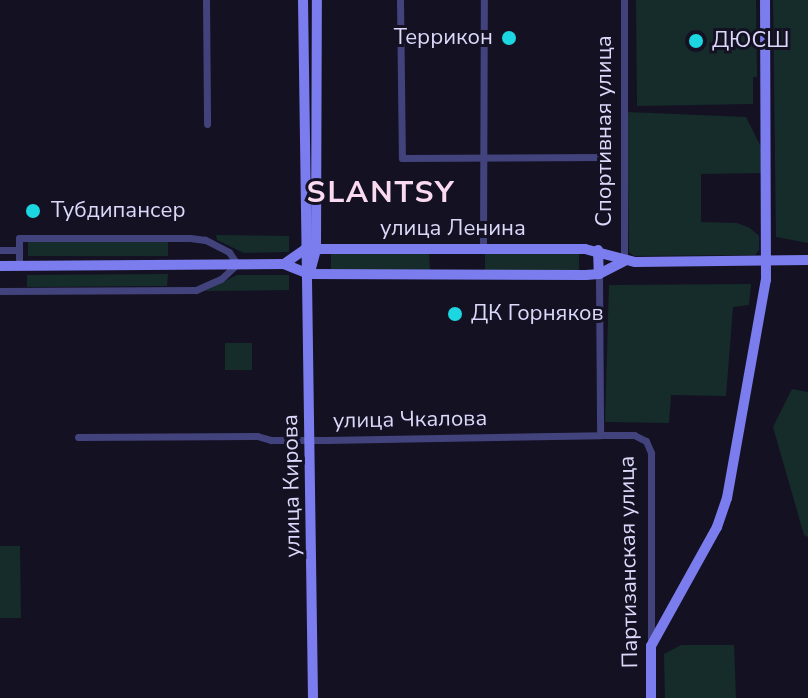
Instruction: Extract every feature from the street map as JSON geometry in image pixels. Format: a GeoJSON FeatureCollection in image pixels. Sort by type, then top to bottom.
{"type":"FeatureCollection","features":[{"type":"Feature","properties":{"kind":"street"},"geometry":{"type":"LineString","coordinates":[[206,0],[207,124]]}},
{"type":"Feature","properties":{"kind":"street","name":"улица Кирова"},"geometry":{"type":"LineString","coordinates":[[303,0],[310,250]]}},
{"type":"Feature","properties":{"kind":"street","name":"улица Кирова"},"geometry":{"type":"LineString","coordinates":[[313,698],[309,274],[317,0]]}},
{"type":"Feature","properties":{"kind":"street"},"geometry":{"type":"LineString","coordinates":[[400,0],[402,158],[604,157]]}},
{"type":"Feature","properties":{"kind":"street"},"geometry":{"type":"LineString","coordinates":[[483,249],[484,0]]}},
{"type":"Feature","properties":{"kind":"street","name":"Спортивная улица"},"geometry":{"type":"LineString","coordinates":[[624,0],[624,261]]}},
{"type":"Feature","properties":{"kind":"street"},"geometry":{"type":"LineString","coordinates":[[651,646],[717,527],[727,498],[767,260],[765,0]]}},
{"type":"Feature","properties":{"kind":"street"},"geometry":{"type":"LineString","coordinates":[[0,291],[196,290],[221,279],[237,264],[229,252],[205,240],[190,238],[19,238],[19,265]]}},
{"type":"Feature","properties":{"kind":"street"},"geometry":{"type":"LineString","coordinates":[[0,250],[19,250]]}},
{"type":"Feature","properties":{"kind":"street"},"geometry":{"type":"LineString","coordinates":[[284,264],[310,250]]}},
{"type":"Feature","properties":{"kind":"street","name":"улица Ленина"},"geometry":{"type":"LineString","coordinates":[[310,250],[598,250],[624,261],[808,260]]}},
{"type":"Feature","properties":{"kind":"street"},"geometry":{"type":"LineString","coordinates":[[598,250],[599,274]]}},
{"type":"Feature","properties":{"kind":"street","name":"улица Ленина"},"geometry":{"type":"LineString","coordinates":[[0,266],[284,264],[309,274],[599,274],[624,261]]}},
{"type":"Feature","properties":{"kind":"street","name":"Партизанская улица"},"geometry":{"type":"LineString","coordinates":[[599,274],[600,435],[634,435],[646,441],[651,453],[651,698]]}},
{"type":"Feature","properties":{"kind":"street","name":"улица Чкалова"},"geometry":{"type":"LineString","coordinates":[[78,437],[257,436],[271,440],[312,440],[600,435]]}},
{"type":"Feature","properties":{"kind":"green space","name":"ДЮСШ"},"geometry":{"type":"Polygon","coordinates":[[[636,0],[756,0],[757,77],[753,77],[753,104],[637,106],[636,0]]]}},
{"type":"Feature","properties":{"kind":"green space"},"geometry":{"type":"Polygon","coordinates":[[[773,0],[808,0],[808,243],[776,237],[773,0]]]}},
{"type":"Feature","properties":{"kind":"green space"},"geometry":{"type":"Polygon","coordinates":[[[627,112],[746,117],[762,149],[762,173],[701,174],[701,222],[737,223],[750,228],[759,236],[759,250],[755,255],[634,256],[629,252],[627,112]]]}},
{"type":"Feature","properties":{"kind":"green space"},"geometry":{"type":"Polygon","coordinates":[[[216,235],[289,236],[289,252],[244,253],[217,240],[216,235]]]}},
{"type":"Feature","properties":{"kind":"green space"},"geometry":{"type":"Polygon","coordinates":[[[168,241],[168,256],[28,256],[28,242],[168,241]]]}},
{"type":"Feature","properties":{"kind":"green space"},"geometry":{"type":"Polygon","coordinates":[[[429,253],[430,271],[331,270],[331,254],[429,253]]]}},
{"type":"Feature","properties":{"kind":"green space"},"geometry":{"type":"Polygon","coordinates":[[[485,253],[579,253],[579,270],[485,270],[485,253]]]}},
{"type":"Feature","properties":{"kind":"green space"},"geometry":{"type":"Polygon","coordinates":[[[168,274],[167,286],[27,287],[27,275],[168,274]]]}},
{"type":"Feature","properties":{"kind":"green space"},"geometry":{"type":"Polygon","coordinates":[[[237,275],[289,275],[289,290],[205,291],[237,275]]]}},
{"type":"Feature","properties":{"kind":"green space"},"geometry":{"type":"Polygon","coordinates":[[[751,284],[749,305],[733,307],[726,396],[671,395],[669,423],[605,422],[609,285],[751,284]]]}},
{"type":"Feature","properties":{"kind":"green space"},"geometry":{"type":"Polygon","coordinates":[[[225,343],[252,343],[252,370],[225,370],[225,343]]]}},
{"type":"Feature","properties":{"kind":"green space"},"geometry":{"type":"Polygon","coordinates":[[[792,389],[808,392],[808,537],[804,535],[773,427],[792,389]]]}},
{"type":"Feature","properties":{"kind":"green space"},"geometry":{"type":"Polygon","coordinates":[[[0,546],[20,546],[21,618],[0,618],[0,546]]]}},
{"type":"Feature","properties":{"kind":"green space"},"geometry":{"type":"Polygon","coordinates":[[[681,645],[734,645],[736,698],[665,698],[664,654],[681,645]]]}},
{"type":"Feature","properties":{"kind":"place","name":"Террикон"},"geometry":{"type":"Point","coordinates":[509,38]}},
{"type":"Feature","properties":{"kind":"place","name":"ДЮСШ"},"geometry":{"type":"Point","coordinates":[696,41]}},
{"type":"Feature","properties":{"kind":"place","name":"Тубдипансер"},"geometry":{"type":"Point","coordinates":[33,211]}},
{"type":"Feature","properties":{"kind":"place","name":"ДК Горняков"},"geometry":{"type":"Point","coordinates":[455,314]}},
{"type":"Feature","properties":{"kind":"district","name":"SLANTSY"},"geometry":{"type":"Point","coordinates":[381,193]}}]}
